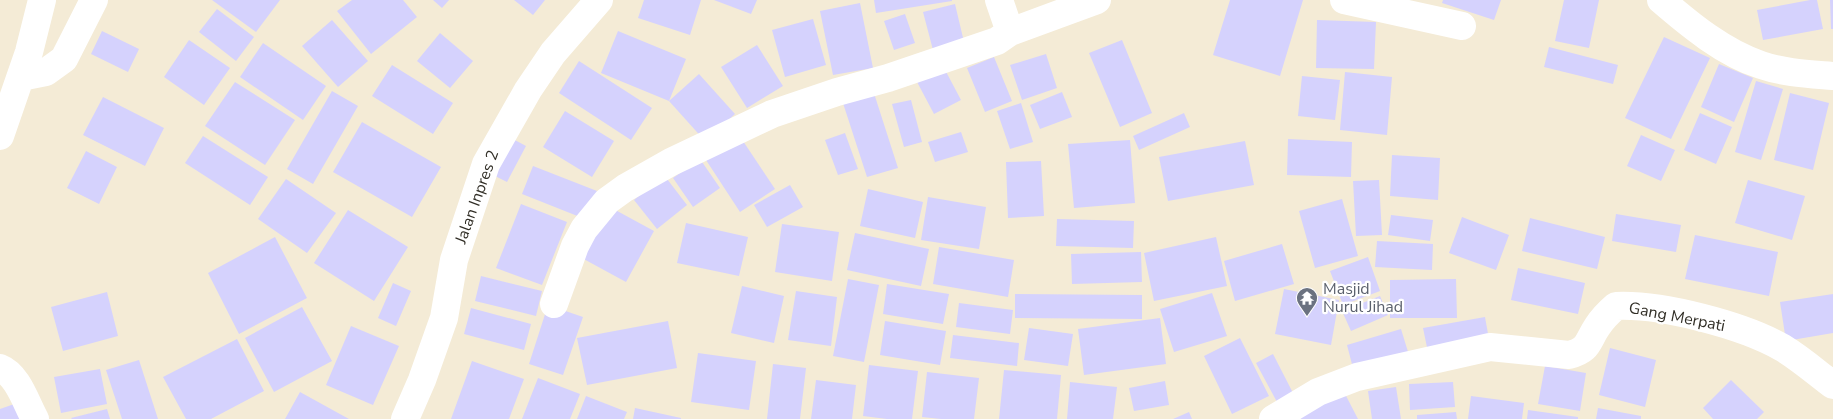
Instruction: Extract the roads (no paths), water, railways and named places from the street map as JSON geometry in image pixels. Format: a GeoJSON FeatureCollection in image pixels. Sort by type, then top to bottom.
{"type":"FeatureCollection","features":[{"type":"Feature","properties":{"kind":"street"},"geometry":{"type":"LineString","coordinates":[[0,136],[21,77],[42,0]]}},
{"type":"Feature","properties":{"kind":"street"},"geometry":{"type":"LineString","coordinates":[[21,77],[46,72],[64,59],[94,0]]}},
{"type":"Feature","properties":{"kind":"street","name":"Jalan Inpres 2"},"geometry":{"type":"LineString","coordinates":[[405,419],[422,380],[444,318],[454,260],[486,164],[528,90],[553,52],[599,0]]}},
{"type":"Feature","properties":{"kind":"street"},"geometry":{"type":"LineString","coordinates":[[999,0],[1010,32]]}},
{"type":"Feature","properties":{"kind":"street"},"geometry":{"type":"LineString","coordinates":[[554,304],[575,246],[584,228],[607,201],[625,188],[672,162],[772,114],[837,92],[888,78],[997,40],[1010,32],[1096,0]]}},
{"type":"Feature","properties":{"kind":"street"},"geometry":{"type":"LineString","coordinates":[[1344,0],[1462,26]]}},
{"type":"Feature","properties":{"kind":"street"},"geometry":{"type":"LineString","coordinates":[[1661,0],[1718,45],[1760,65],[1803,74],[1833,76]]}},
{"type":"Feature","properties":{"kind":"street","name":"Gang Merpati"},"geometry":{"type":"LineString","coordinates":[[1273,419],[1318,392],[1350,379],[1490,347],[1569,355],[1578,353],[1589,342],[1597,327],[1616,306],[1635,305],[1712,320],[1756,335],[1784,349],[1833,385]]}},
{"type":"Feature","properties":{"kind":"street"},"geometry":{"type":"LineString","coordinates":[[0,368],[4,369],[16,382],[35,419]]}},
{"type":"Feature","properties":{"kind":"place","name":"Masjid Nurul Jihad"},"geometry":{"type":"Point","coordinates":[1307,317]}}]}
